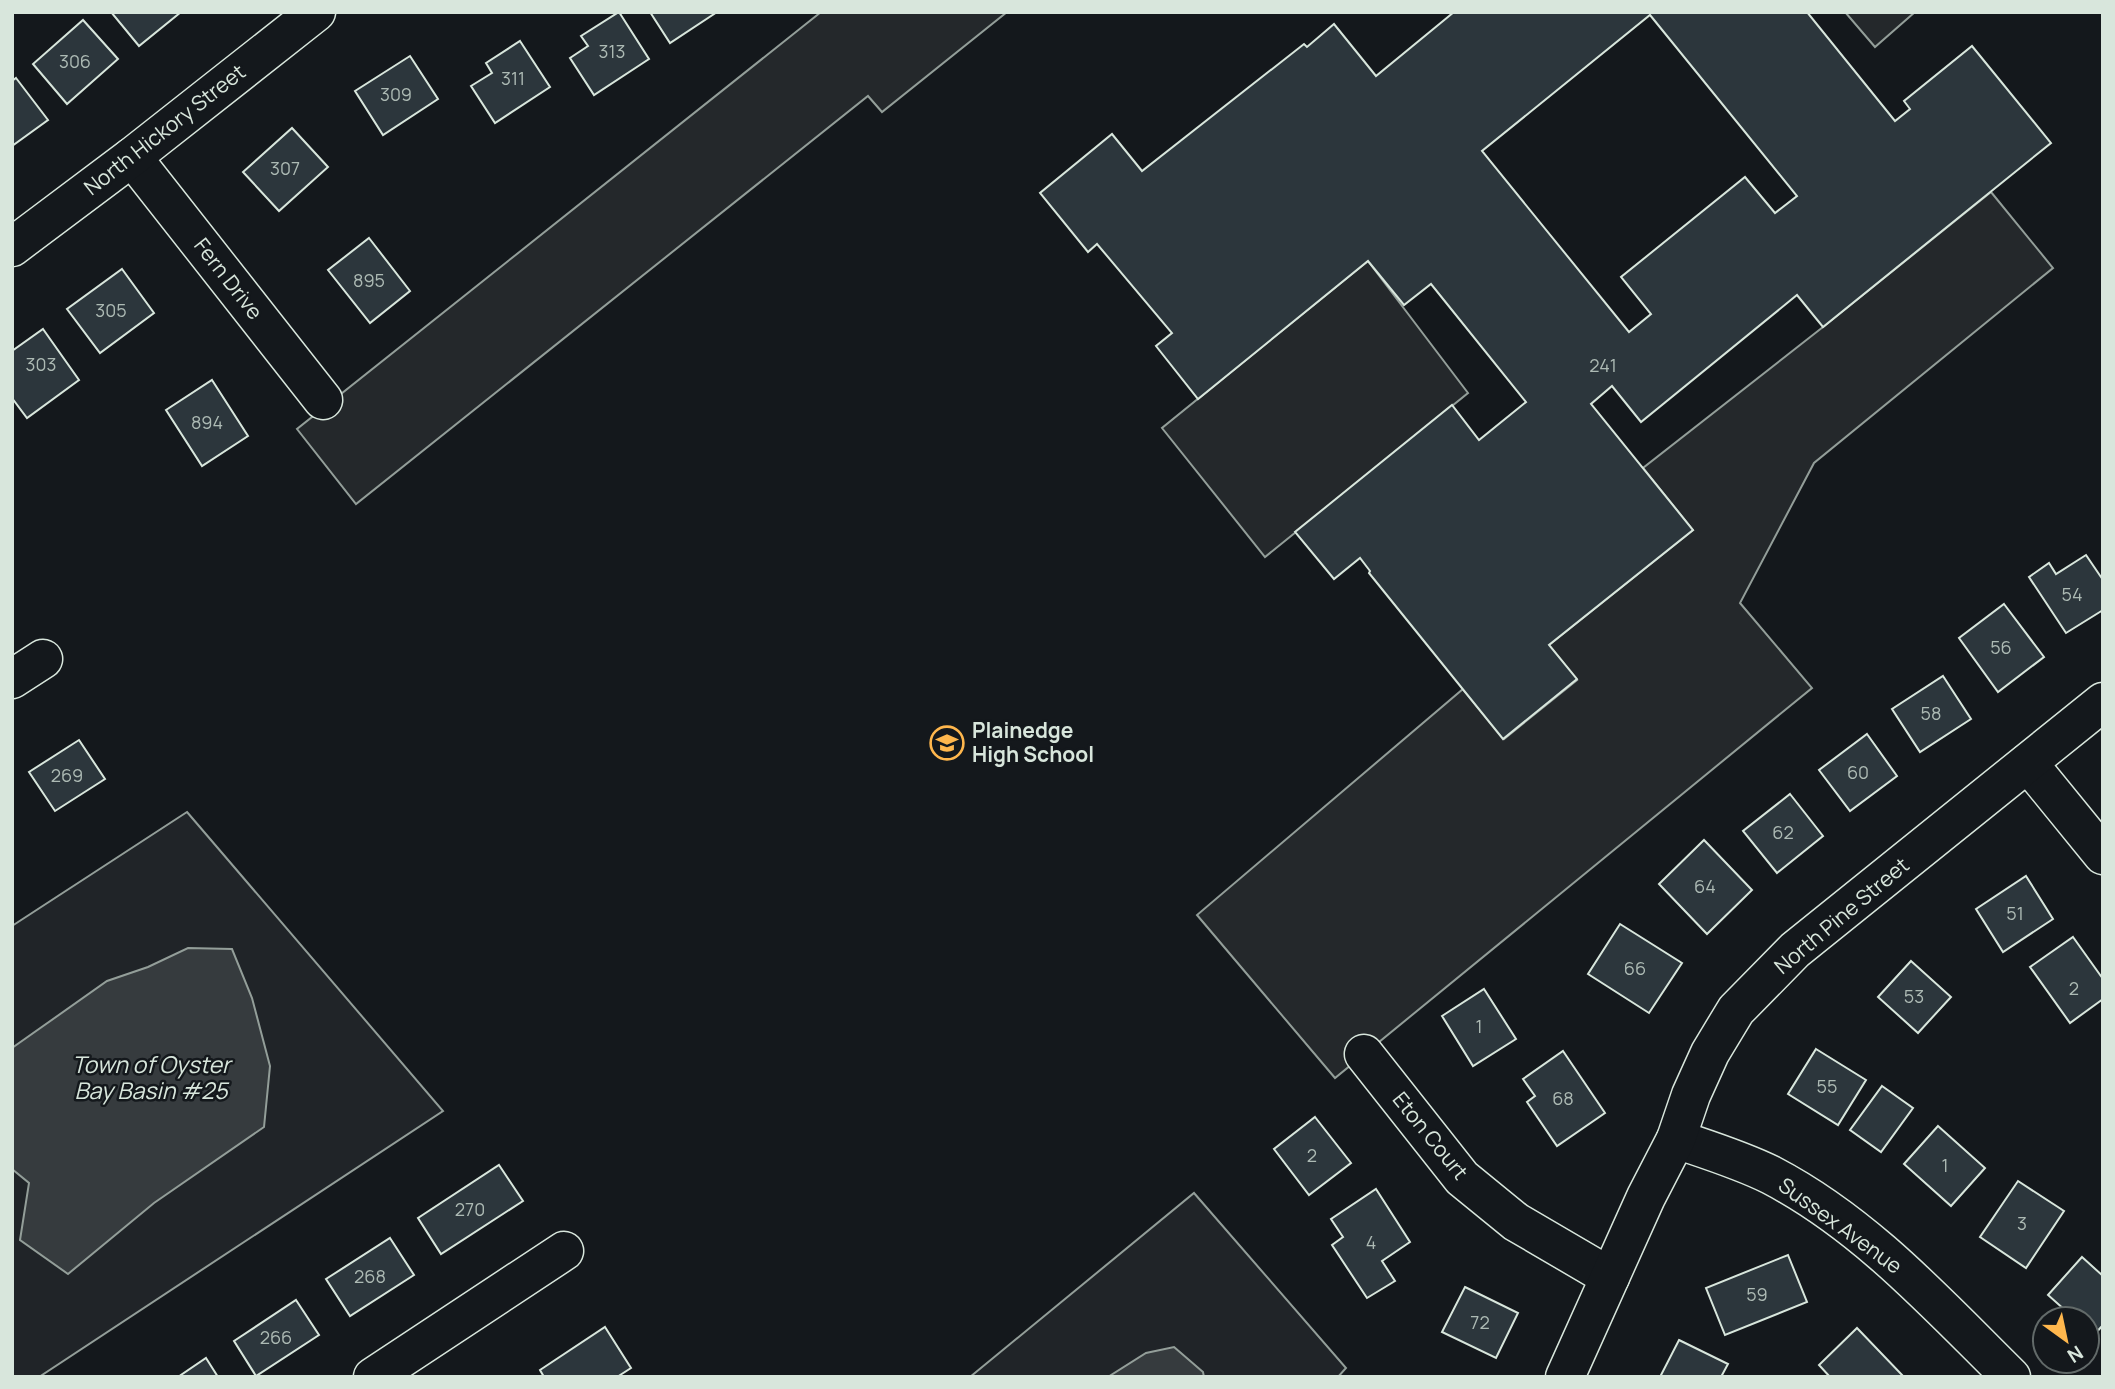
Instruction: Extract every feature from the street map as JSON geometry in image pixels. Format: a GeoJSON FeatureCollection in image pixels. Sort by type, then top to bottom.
{"type":"FeatureCollection","features":[{"type":"Feature","properties":{"kind":"street","name":"North Hickory Street"},"geometry":{"type":"LineString","coordinates":[[12,247],[132,157],[316,12]]}},
{"type":"Feature","properties":{"kind":"street","name":"Fern Drive"},"geometry":{"type":"LineString","coordinates":[[132,157],[323,400]]}},
{"type":"Feature","properties":{"kind":"street"},"geometry":{"type":"LineString","coordinates":[[12,680],[43,659]]}},
{"type":"Feature","properties":{"kind":"street","name":"North Pine Street"},"geometry":{"type":"LineString","coordinates":[[1564,1377],[1646,1197],[1676,1139],[1691,1095],[1710,1053],[1736,1010],[1795,950],[2103,702]]}},
{"type":"Feature","properties":{"kind":"street"},"geometry":{"type":"LineString","coordinates":[[2028,764],[2103,855]]}},
{"type":"Feature","properties":{"kind":"street","name":"Eton Court"},"geometry":{"type":"LineString","coordinates":[[1364,1054],[1462,1178],[1516,1222],[1610,1277]]}},
{"type":"Feature","properties":{"kind":"street","name":"Sussex Avenue"},"geometry":{"type":"LineString","coordinates":[[1676,1139],[1771,1175],[1813,1200],[1889,1257],[2011,1377]]}},
{"type":"Feature","properties":{"kind":"street"},"geometry":{"type":"LineString","coordinates":[[373,1377],[564,1251]]}},
{"type":"Feature","properties":{"kind":"shaded area"},"geometry":{"type":"Polygon","coordinates":[[[821,12],[1007,12],[882,112],[868,96],[356,504],[297,429],[821,12]]]}},
{"type":"Feature","properties":{"kind":"shaded area"},"geometry":{"type":"Polygon","coordinates":[[[1845,12],[1915,12],[1875,47],[1845,12]]]}},
{"type":"Feature","properties":{"kind":"shaded area"},"geometry":{"type":"Polygon","coordinates":[[[1991,192],[2053,268],[1814,463],[1740,603],[1812,688],[1335,1078],[1197,915],[1463,689],[1504,739],[1577,680],[1549,645],[1693,530],[1643,468],[1991,192]]]}},
{"type":"Feature","properties":{"kind":"shaded area"},"geometry":{"type":"Polygon","coordinates":[[[1368,261],[1468,393],[1265,557],[1162,428],[1368,261]]]}},
{"type":"Feature","properties":{"kind":"shaded area"},"geometry":{"type":"Polygon","coordinates":[[[187,812],[443,1111],[39,1377],[12,1377],[12,926],[187,812]]]}},
{"type":"Feature","properties":{"kind":"shaded area"},"geometry":{"type":"Polygon","coordinates":[[[1194,1193],[1346,1368],[1338,1377],[970,1377],[1194,1193]]]}},
{"type":"Feature","properties":{"kind":"water","name":"Town of Oyster Bay Basin #25"},"geometry":{"type":"Polygon","coordinates":[[[188,948],[232,949],[252,998],[270,1066],[264,1127],[154,1203],[68,1274],[20,1240],[29,1183],[12,1169],[12,1048],[107,981],[148,967],[188,948]]]}},
{"type":"Feature","properties":{"kind":"water"},"geometry":{"type":"Polygon","coordinates":[[[1174,1347],[1203,1372],[1204,1377],[1108,1377],[1146,1353],[1174,1347]]]}},
{"type":"Feature","properties":{"kind":"building"},"geometry":{"type":"Polygon","coordinates":[[[111,12],[181,12],[139,46],[111,12]]]}},
{"type":"Feature","properties":{"kind":"building"},"geometry":{"type":"Polygon","coordinates":[[[619,12],[649,59],[594,95],[570,58],[588,46],[581,36],[619,12]]]}},
{"type":"Feature","properties":{"kind":"building"},"geometry":{"type":"Polygon","coordinates":[[[650,12],[717,12],[670,43],[650,12]]]}},
{"type":"Feature","properties":{"kind":"building"},"geometry":{"type":"Polygon","coordinates":[[[1454,12],[1807,12],[1895,121],[1910,109],[1904,101],[1972,46],[2051,143],[1823,327],[1797,295],[1641,422],[1612,386],[1591,404],[1693,530],[1549,645],[1577,679],[1503,739],[1369,573],[1360,558],[1334,579],[1295,532],[1452,405],[1479,440],[1526,402],[1431,284],[1404,305],[1368,261],[1198,399],[1156,346],[1172,333],[1097,244],[1088,252],[1040,193],[1112,134],[1142,171],[1304,44],[1307,47],[1334,24],[1376,76],[1454,12]],[[1650,15],[1482,151],[1629,332],[1651,314],[1621,277],[1745,177],[1775,213],[1797,196],[1650,15]]]}},
{"type":"Feature","properties":{"kind":"building"},"geometry":{"type":"Polygon","coordinates":[[[83,20],[118,59],[67,104],[33,64],[83,20]]]}},
{"type":"Feature","properties":{"kind":"building"},"geometry":{"type":"Polygon","coordinates":[[[520,41],[550,87],[495,123],[471,86],[492,73],[486,63],[520,41]]]}},
{"type":"Feature","properties":{"kind":"building"},"geometry":{"type":"Polygon","coordinates":[[[410,56],[438,99],[383,135],[355,91],[410,56]]]}},
{"type":"Feature","properties":{"kind":"building"},"geometry":{"type":"Polygon","coordinates":[[[16,78],[48,120],[12,146],[12,81],[16,78]]]}},
{"type":"Feature","properties":{"kind":"building"},"geometry":{"type":"Polygon","coordinates":[[[292,128],[328,167],[279,211],[243,172],[292,128]]]}},
{"type":"Feature","properties":{"kind":"building"},"geometry":{"type":"Polygon","coordinates":[[[369,238],[410,291],[370,323],[328,270],[369,238]]]}},
{"type":"Feature","properties":{"kind":"building"},"geometry":{"type":"Polygon","coordinates":[[[122,269],[154,313],[100,353],[67,309],[122,269]]]}},
{"type":"Feature","properties":{"kind":"building"},"geometry":{"type":"Polygon","coordinates":[[[43,329],[79,380],[27,418],[12,398],[12,351],[43,329]]]}},
{"type":"Feature","properties":{"kind":"building"},"geometry":{"type":"Polygon","coordinates":[[[212,380],[248,436],[202,466],[166,410],[212,380]]]}},
{"type":"Feature","properties":{"kind":"building"},"geometry":{"type":"Polygon","coordinates":[[[2086,555],[2103,580],[2103,610],[2066,633],[2029,577],[2049,563],[2056,574],[2086,555]]]}},
{"type":"Feature","properties":{"kind":"building"},"geometry":{"type":"Polygon","coordinates":[[[2004,604],[2044,657],[1998,692],[1959,638],[2004,604]]]}},
{"type":"Feature","properties":{"kind":"building"},"geometry":{"type":"Polygon","coordinates":[[[1943,676],[1971,719],[1920,752],[1892,709],[1943,676]]]}},
{"type":"Feature","properties":{"kind":"building"},"geometry":{"type":"Polygon","coordinates":[[[1867,734],[1897,776],[1850,811],[1819,770],[1867,734]]]}},
{"type":"Feature","properties":{"kind":"building"},"geometry":{"type":"Polygon","coordinates":[[[79,740],[105,779],[55,811],[29,772],[79,740]]]}},
{"type":"Feature","properties":{"kind":"building"},"geometry":{"type":"Polygon","coordinates":[[[1790,794],[1823,836],[1777,873],[1743,831],[1790,794]]]}},
{"type":"Feature","properties":{"kind":"building"},"geometry":{"type":"Polygon","coordinates":[[[1704,840],[1752,890],[1707,934],[1659,884],[1704,840]]]}},
{"type":"Feature","properties":{"kind":"building"},"geometry":{"type":"Polygon","coordinates":[[[2026,876],[2053,919],[2003,952],[1976,909],[2026,876]]]}},
{"type":"Feature","properties":{"kind":"building"},"geometry":{"type":"Polygon","coordinates":[[[1620,924],[1682,963],[1649,1013],[1588,974],[1620,924]]]}},
{"type":"Feature","properties":{"kind":"building"},"geometry":{"type":"Polygon","coordinates":[[[2073,937],[2103,979],[2103,999],[2070,1023],[2030,967],[2073,937]]]}},
{"type":"Feature","properties":{"kind":"building"},"geometry":{"type":"Polygon","coordinates":[[[1911,961],[1951,997],[1918,1033],[1878,997],[1911,961]]]}},
{"type":"Feature","properties":{"kind":"building"},"geometry":{"type":"Polygon","coordinates":[[[1484,989],[1516,1039],[1473,1066],[1442,1016],[1484,989]]]}},
{"type":"Feature","properties":{"kind":"building"},"geometry":{"type":"Polygon","coordinates":[[[1816,1049],[1866,1080],[1838,1125],[1788,1094],[1816,1049]]]}},
{"type":"Feature","properties":{"kind":"building"},"geometry":{"type":"Polygon","coordinates":[[[1563,1051],[1605,1113],[1557,1146],[1527,1102],[1535,1096],[1523,1079],[1563,1051]]]}},
{"type":"Feature","properties":{"kind":"building"},"geometry":{"type":"Polygon","coordinates":[[[1882,1086],[1913,1108],[1881,1152],[1850,1130],[1882,1086]]]}},
{"type":"Feature","properties":{"kind":"building"},"geometry":{"type":"Polygon","coordinates":[[[1315,1117],[1351,1163],[1309,1195],[1274,1149],[1315,1117]]]}},
{"type":"Feature","properties":{"kind":"building"},"geometry":{"type":"Polygon","coordinates":[[[1938,1126],[1985,1168],[1951,1206],[1904,1164],[1938,1126]]]}},
{"type":"Feature","properties":{"kind":"building"},"geometry":{"type":"Polygon","coordinates":[[[499,1165],[523,1201],[441,1254],[418,1218],[499,1165]]]}},
{"type":"Feature","properties":{"kind":"building"},"geometry":{"type":"Polygon","coordinates":[[[2018,1181],[2064,1211],[2026,1268],[1980,1237],[2018,1181]]]}},
{"type":"Feature","properties":{"kind":"building"},"geometry":{"type":"Polygon","coordinates":[[[1376,1189],[1410,1242],[1382,1261],[1395,1281],[1367,1298],[1332,1245],[1343,1237],[1331,1219],[1376,1189]]]}},
{"type":"Feature","properties":{"kind":"building"},"geometry":{"type":"Polygon","coordinates":[[[390,1238],[414,1275],[350,1316],[326,1279],[390,1238]]]}},
{"type":"Feature","properties":{"kind":"building"},"geometry":{"type":"Polygon","coordinates":[[[1788,1255],[1807,1302],[1725,1335],[1706,1288],[1788,1255]]]}},
{"type":"Feature","properties":{"kind":"building"},"geometry":{"type":"Polygon","coordinates":[[[2082,1257],[2103,1276],[2103,1325],[2101,1327],[2101,1305],[2059,1305],[2048,1295],[2082,1257]]]}},
{"type":"Feature","properties":{"kind":"building"},"geometry":{"type":"Polygon","coordinates":[[[1465,1287],[1518,1313],[1496,1358],[1442,1332],[1465,1287]]]}},
{"type":"Feature","properties":{"kind":"building"},"geometry":{"type":"Polygon","coordinates":[[[296,1300],[319,1335],[256,1376],[234,1341],[296,1300]]]}},
{"type":"Feature","properties":{"kind":"building"},"geometry":{"type":"Polygon","coordinates":[[[605,1327],[631,1368],[617,1377],[544,1377],[540,1370],[605,1327]]]}},
{"type":"Feature","properties":{"kind":"building"},"geometry":{"type":"Polygon","coordinates":[[[1857,1328],[1904,1377],[1830,1377],[1819,1365],[1857,1328]]]}},
{"type":"Feature","properties":{"kind":"building"},"geometry":{"type":"Polygon","coordinates":[[[1679,1340],[1728,1364],[1721,1377],[1660,1377],[1679,1340]]]}},
{"type":"Feature","properties":{"kind":"building"},"geometry":{"type":"Polygon","coordinates":[[[206,1358],[218,1377],[178,1377],[206,1358]]]}},
{"type":"Feature","properties":{"kind":"place","name":"Plainedge High School"},"geometry":{"type":"Point","coordinates":[947,743]}}]}
